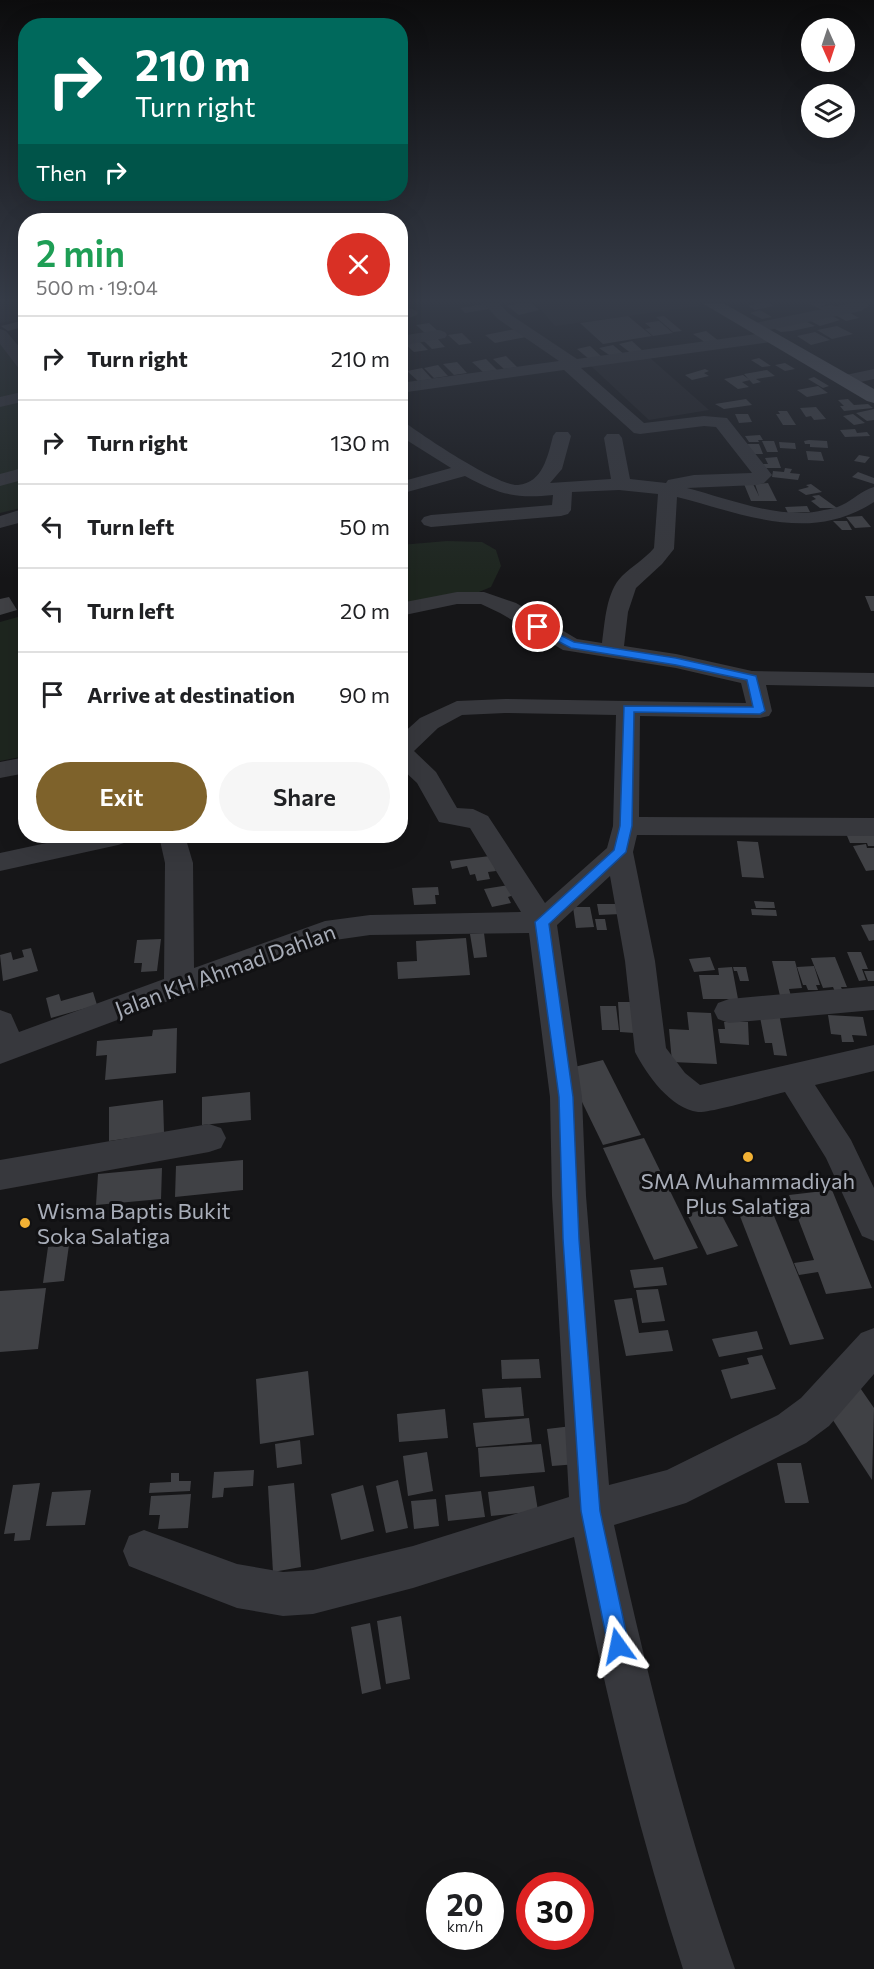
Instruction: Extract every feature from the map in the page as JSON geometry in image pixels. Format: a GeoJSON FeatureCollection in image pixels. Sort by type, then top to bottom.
{"type":"FeatureCollection","features":[{"type":"Feature","properties":{"kind":"street"},"geometry":{"type":"LineString","coordinates":[[604,395],[641,429],[704,421],[721,422],[763,475],[757,479],[694,481],[665,488]]}},
{"type":"Feature","properties":{"kind":"street"},"geometry":{"type":"LineString","coordinates":[[0,402],[18,398]]}},
{"type":"Feature","properties":{"kind":"street"},"geometry":{"type":"LineString","coordinates":[[408,434],[503,488],[526,490],[622,485],[665,488],[754,512],[800,518],[847,510],[862,504],[874,493]]}},
{"type":"Feature","properties":{"kind":"street"},"geometry":{"type":"LineString","coordinates":[[526,490],[540,483],[553,472],[562,436]]}},
{"type":"Feature","properties":{"kind":"street"},"geometry":{"type":"LineString","coordinates":[[613,438],[622,485]]}},
{"type":"Feature","properties":{"kind":"street"},"geometry":{"type":"LineString","coordinates":[[408,486],[468,469]]}},
{"type":"Feature","properties":{"kind":"street"},"geometry":{"type":"LineString","coordinates":[[0,480],[18,475]]}},
{"type":"Feature","properties":{"kind":"street"},"geometry":{"type":"LineString","coordinates":[[431,521],[558,519],[562,487]]}},
{"type":"Feature","properties":{"kind":"street"},"geometry":{"type":"LineString","coordinates":[[612,652],[617,612],[625,588],[629,581],[655,560],[664,549],[665,488]]}},
{"type":"Feature","properties":{"kind":"street"},"geometry":{"type":"LineString","coordinates":[[0,522],[18,516]]}},
{"type":"Feature","properties":{"kind":"street"},"geometry":{"type":"LineString","coordinates":[[408,608],[458,598],[484,598],[508,608],[571,645],[676,662],[752,678],[874,680]]}},
{"type":"Feature","properties":{"kind":"street"},"geometry":{"type":"LineString","coordinates":[[408,743],[429,723],[457,708],[505,706],[757,712],[760,711],[752,678]]}},
{"type":"Feature","properties":{"kind":"street"},"geometry":{"type":"LineString","coordinates":[[628,708],[623,839],[650,1048],[664,1070],[689,1095],[699,1099],[874,1058]]}},
{"type":"Feature","properties":{"kind":"street"},"geometry":{"type":"LineString","coordinates":[[408,759],[428,778],[448,816],[474,818],[479,822],[542,922],[566,1097],[569,1207],[590,1511],[623,1668],[674,1867],[708,1969]]}},
{"type":"Feature","properties":{"kind":"street"},"geometry":{"type":"LineString","coordinates":[[0,770],[18,767]]}},
{"type":"Feature","properties":{"kind":"street"},"geometry":{"type":"LineString","coordinates":[[542,922],[623,839],[874,827]]}},
{"type":"Feature","properties":{"kind":"street"},"geometry":{"type":"LineString","coordinates":[[0,862],[86,843]]}},
{"type":"Feature","properties":{"kind":"street"},"geometry":{"type":"LineString","coordinates":[[174,843],[179,863],[179,985]]}},
{"type":"Feature","properties":{"kind":"street","name":"Jalan KH Ahmad Dahlan"},"geometry":{"type":"LineString","coordinates":[[3,1041],[179,985],[313,934],[337,928],[370,925],[542,922]]}},
{"type":"Feature","properties":{"kind":"street"},"geometry":{"type":"LineString","coordinates":[[729,1011],[874,998]]}},
{"type":"Feature","properties":{"kind":"street"},"geometry":{"type":"LineString","coordinates":[[792,1076],[839,1150],[874,1225]]}},
{"type":"Feature","properties":{"kind":"street"},"geometry":{"type":"LineString","coordinates":[[0,1175],[209,1138]]}},
{"type":"Feature","properties":{"kind":"street"},"geometry":{"type":"LineString","coordinates":[[144,1551],[237,1586],[283,1594],[313,1592],[413,1567],[590,1511],[672,1489],[792,1429],[815,1412],[874,1346]]}},
{"type":"Feature","properties":{"kind":"shaded area"},"geometry":{"type":"Polygon","coordinates":[[[0,395],[18,395],[18,509],[0,513],[0,395]]]}},
{"type":"Feature","properties":{"kind":"shaded area"},"geometry":{"type":"Polygon","coordinates":[[[622,395],[692,395],[709,410],[649,420],[622,395]]]}},
{"type":"Feature","properties":{"kind":"shaded area"},"geometry":{"type":"Polygon","coordinates":[[[447,541],[482,542],[496,550],[501,566],[491,587],[474,594],[408,603],[408,544],[447,541]]]}},
{"type":"Feature","properties":{"kind":"shaded area"},"geometry":{"type":"Polygon","coordinates":[[[18,617],[18,757],[0,761],[0,622],[18,617]]]}},
{"type":"Feature","properties":{"kind":"building"},"geometry":{"type":"Polygon","coordinates":[[[746,399],[752,405],[724,409],[715,404],[746,399]]]}},
{"type":"Feature","properties":{"kind":"building"},"geometry":{"type":"Polygon","coordinates":[[[848,399],[854,405],[868,404],[873,408],[844,411],[840,406],[844,406],[838,400],[848,399]]]}},
{"type":"Feature","properties":{"kind":"building"},"geometry":{"type":"Polygon","coordinates":[[[816,407],[826,419],[814,420],[811,416],[806,417],[800,408],[816,407]]]}},
{"type":"Feature","properties":{"kind":"building"},"geometry":{"type":"Polygon","coordinates":[[[874,409],[874,420],[867,421],[856,413],[874,409]]]}},
{"type":"Feature","properties":{"kind":"building"},"geometry":{"type":"Polygon","coordinates":[[[778,411],[787,411],[796,425],[783,425],[776,414],[780,414],[778,411]]]}},
{"type":"Feature","properties":{"kind":"building"},"geometry":{"type":"Polygon","coordinates":[[[735,414],[748,414],[752,422],[739,423],[735,414]]]}},
{"type":"Feature","properties":{"kind":"building"},"geometry":{"type":"Polygon","coordinates":[[[853,414],[865,423],[854,425],[843,416],[853,414]]]}},
{"type":"Feature","properties":{"kind":"building"},"geometry":{"type":"Polygon","coordinates":[[[855,429],[857,433],[867,432],[870,436],[845,437],[840,430],[855,429]]]}},
{"type":"Feature","properties":{"kind":"building"},"geometry":{"type":"Polygon","coordinates":[[[760,435],[763,440],[758,440],[759,442],[749,442],[745,436],[760,435]]]}},
{"type":"Feature","properties":{"kind":"building"},"geometry":{"type":"Polygon","coordinates":[[[762,441],[774,441],[778,452],[767,452],[762,441]]]}},
{"type":"Feature","properties":{"kind":"building"},"geometry":{"type":"Polygon","coordinates":[[[804,441],[827,441],[828,448],[810,447],[810,444],[805,444],[804,441]]]}},
{"type":"Feature","properties":{"kind":"building"},"geometry":{"type":"Polygon","coordinates":[[[779,442],[795,443],[796,449],[780,448],[779,442]]]}},
{"type":"Feature","properties":{"kind":"building"},"geometry":{"type":"Polygon","coordinates":[[[747,444],[759,444],[763,454],[751,454],[747,444]]]}},
{"type":"Feature","properties":{"kind":"building"},"geometry":{"type":"Polygon","coordinates":[[[806,451],[821,452],[824,461],[808,460],[806,451]]]}},
{"type":"Feature","properties":{"kind":"building"},"geometry":{"type":"Polygon","coordinates":[[[859,455],[870,457],[865,463],[854,461],[859,455]]]}},
{"type":"Feature","properties":{"kind":"building"},"geometry":{"type":"Polygon","coordinates":[[[777,457],[781,468],[763,468],[762,464],[768,464],[765,458],[777,457]]]}},
{"type":"Feature","properties":{"kind":"building"},"geometry":{"type":"Polygon","coordinates":[[[785,468],[792,469],[790,473],[800,474],[798,480],[772,477],[773,471],[784,472],[785,468]]]}},
{"type":"Feature","properties":{"kind":"building"},"geometry":{"type":"Polygon","coordinates":[[[858,472],[874,478],[874,484],[852,477],[858,472]]]}},
{"type":"Feature","properties":{"kind":"building"},"geometry":{"type":"Polygon","coordinates":[[[768,483],[777,501],[751,501],[744,484],[753,484],[759,496],[755,484],[768,483]]]}},
{"type":"Feature","properties":{"kind":"building"},"geometry":{"type":"Polygon","coordinates":[[[811,484],[822,492],[806,495],[798,490],[809,487],[806,485],[811,484]]]}},
{"type":"Feature","properties":{"kind":"building"},"geometry":{"type":"Polygon","coordinates":[[[819,495],[837,508],[820,508],[811,501],[816,499],[812,496],[819,495]]]}},
{"type":"Feature","properties":{"kind":"building"},"geometry":{"type":"Polygon","coordinates":[[[807,506],[810,512],[788,513],[785,507],[807,506]]]}},
{"type":"Feature","properties":{"kind":"building"},"geometry":{"type":"Polygon","coordinates":[[[862,516],[871,527],[855,528],[846,517],[862,516]]]}},
{"type":"Feature","properties":{"kind":"building"},"geometry":{"type":"Polygon","coordinates":[[[833,521],[847,521],[852,530],[842,530],[833,521]]]}},
{"type":"Feature","properties":{"kind":"building"},"geometry":{"type":"Polygon","coordinates":[[[865,596],[874,596],[874,611],[871,611],[865,596]]]}},
{"type":"Feature","properties":{"kind":"building"},"geometry":{"type":"Polygon","coordinates":[[[9,597],[17,610],[0,615],[0,599],[9,597]]]}},
{"type":"Feature","properties":{"kind":"building"},"geometry":{"type":"Polygon","coordinates":[[[874,830],[874,846],[868,846],[867,843],[850,843],[845,831],[874,830]]]}},
{"type":"Feature","properties":{"kind":"building"},"geometry":{"type":"Polygon","coordinates":[[[737,841],[758,842],[764,878],[742,877],[737,841]]]}},
{"type":"Feature","properties":{"kind":"building"},"geometry":{"type":"Polygon","coordinates":[[[866,844],[867,848],[874,848],[874,870],[866,871],[853,846],[866,844]]]}},
{"type":"Feature","properties":{"kind":"building"},"geometry":{"type":"Polygon","coordinates":[[[490,856],[496,871],[488,872],[490,879],[477,881],[475,874],[470,875],[467,866],[452,869],[450,861],[490,856]]]}},
{"type":"Feature","properties":{"kind":"building"},"geometry":{"type":"Polygon","coordinates":[[[509,885],[514,895],[508,897],[511,903],[492,907],[484,889],[509,885]]]}},
{"type":"Feature","properties":{"kind":"building"},"geometry":{"type":"Polygon","coordinates":[[[438,887],[439,895],[435,895],[436,904],[414,905],[412,888],[438,887]]]}},
{"type":"Feature","properties":{"kind":"building"},"geometry":{"type":"Polygon","coordinates":[[[754,901],[774,902],[775,908],[756,908],[754,901]]]}},
{"type":"Feature","properties":{"kind":"building"},"geometry":{"type":"Polygon","coordinates":[[[597,904],[619,904],[621,914],[599,915],[597,904]]]}},
{"type":"Feature","properties":{"kind":"building"},"geometry":{"type":"Polygon","coordinates":[[[573,907],[590,907],[594,927],[576,928],[573,907]]]}},
{"type":"Feature","properties":{"kind":"building"},"geometry":{"type":"Polygon","coordinates":[[[751,909],[776,910],[777,916],[752,915],[751,909]]]}},
{"type":"Feature","properties":{"kind":"building"},"geometry":{"type":"Polygon","coordinates":[[[595,919],[605,919],[607,930],[597,930],[595,919]]]}},
{"type":"Feature","properties":{"kind":"building"},"geometry":{"type":"Polygon","coordinates":[[[874,924],[874,940],[869,941],[861,925],[874,924]]]}},
{"type":"Feature","properties":{"kind":"building"},"geometry":{"type":"Polygon","coordinates":[[[484,933],[487,957],[474,958],[470,934],[484,933]]]}},
{"type":"Feature","properties":{"kind":"building"},"geometry":{"type":"Polygon","coordinates":[[[466,938],[470,975],[398,979],[397,962],[417,961],[416,941],[466,938]]]}},
{"type":"Feature","properties":{"kind":"building"},"geometry":{"type":"Polygon","coordinates":[[[161,939],[157,971],[141,972],[142,963],[134,963],[137,940],[161,939]]]}},
{"type":"Feature","properties":{"kind":"building"},"geometry":{"type":"Polygon","coordinates":[[[31,948],[38,971],[3,981],[0,955],[11,952],[13,960],[24,957],[22,950],[31,948]]]}},
{"type":"Feature","properties":{"kind":"building"},"geometry":{"type":"Polygon","coordinates":[[[847,952],[861,952],[868,969],[862,969],[866,980],[859,981],[847,952]]]}},
{"type":"Feature","properties":{"kind":"building"},"geometry":{"type":"Polygon","coordinates":[[[710,957],[715,970],[694,972],[689,959],[710,957]]]}},
{"type":"Feature","properties":{"kind":"building"},"geometry":{"type":"Polygon","coordinates":[[[835,957],[847,987],[841,987],[844,994],[836,994],[833,987],[823,988],[811,958],[835,957]]]}},
{"type":"Feature","properties":{"kind":"building"},"geometry":{"type":"Polygon","coordinates":[[[772,961],[795,961],[802,988],[789,989],[791,996],[780,996],[772,961]]]}},
{"type":"Feature","properties":{"kind":"building"},"geometry":{"type":"Polygon","coordinates":[[[814,966],[820,985],[816,985],[818,990],[808,990],[806,985],[803,985],[797,967],[814,966]]]}},
{"type":"Feature","properties":{"kind":"building"},"geometry":{"type":"Polygon","coordinates":[[[732,967],[738,999],[703,999],[699,975],[719,975],[718,968],[732,967]]]}},
{"type":"Feature","properties":{"kind":"building"},"geometry":{"type":"Polygon","coordinates":[[[733,967],[746,967],[749,981],[740,981],[733,967]]]}},
{"type":"Feature","properties":{"kind":"building"},"geometry":{"type":"Polygon","coordinates":[[[864,971],[874,971],[874,981],[868,981],[864,971]]]}},
{"type":"Feature","properties":{"kind":"building"},"geometry":{"type":"Polygon","coordinates":[[[93,992],[97,1005],[51,1018],[46,998],[59,994],[61,1001],[93,992]]]}},
{"type":"Feature","properties":{"kind":"building"},"geometry":{"type":"Polygon","coordinates":[[[618,1002],[632,1002],[635,1033],[620,1032],[618,1002]]]}},
{"type":"Feature","properties":{"kind":"building"},"geometry":{"type":"Polygon","coordinates":[[[600,1006],[616,1006],[619,1030],[602,1030],[600,1006]]]}},
{"type":"Feature","properties":{"kind":"building"},"geometry":{"type":"Polygon","coordinates":[[[687,1012],[711,1013],[717,1064],[672,1062],[669,1029],[689,1030],[687,1012]]]}},
{"type":"Feature","properties":{"kind":"building"},"geometry":{"type":"Polygon","coordinates":[[[759,1012],[779,1013],[787,1056],[774,1055],[772,1043],[765,1043],[759,1012]]]}},
{"type":"Feature","properties":{"kind":"building"},"geometry":{"type":"Polygon","coordinates":[[[828,1015],[863,1017],[867,1036],[852,1035],[854,1042],[842,1042],[841,1035],[831,1034],[828,1015]]]}},
{"type":"Feature","properties":{"kind":"building"},"geometry":{"type":"Polygon","coordinates":[[[724,1022],[748,1022],[749,1045],[720,1043],[718,1029],[725,1029],[724,1022]]]}},
{"type":"Feature","properties":{"kind":"building"},"geometry":{"type":"Polygon","coordinates":[[[177,1028],[176,1073],[105,1080],[107,1055],[96,1056],[97,1041],[152,1036],[153,1030],[177,1028]]]}},
{"type":"Feature","properties":{"kind":"building"},"geometry":{"type":"Polygon","coordinates":[[[603,1060],[641,1135],[603,1145],[566,1069],[603,1060]]]}},
{"type":"Feature","properties":{"kind":"building"},"geometry":{"type":"Polygon","coordinates":[[[250,1092],[251,1120],[202,1125],[202,1097],[250,1092]]]}},
{"type":"Feature","properties":{"kind":"building"},"geometry":{"type":"Polygon","coordinates":[[[163,1100],[164,1133],[109,1141],[109,1107],[163,1100]]]}},
{"type":"Feature","properties":{"kind":"building"},"geometry":{"type":"Polygon","coordinates":[[[644,1138],[698,1248],[654,1260],[603,1148],[644,1138]]]}},
{"type":"Feature","properties":{"kind":"building"},"geometry":{"type":"Polygon","coordinates":[[[243,1160],[243,1190],[175,1197],[176,1166],[243,1160]]]}},
{"type":"Feature","properties":{"kind":"building"},"geometry":{"type":"Polygon","coordinates":[[[162,1168],[161,1199],[96,1205],[98,1174],[162,1168]]]}},
{"type":"Feature","properties":{"kind":"building"},"geometry":{"type":"Polygon","coordinates":[[[832,1190],[872,1288],[826,1294],[818,1272],[799,1275],[794,1263],[814,1260],[789,1195],[832,1190]]]}},
{"type":"Feature","properties":{"kind":"building"},"geometry":{"type":"Polygon","coordinates":[[[717,1206],[738,1246],[707,1255],[687,1214],[717,1206]]]}},
{"type":"Feature","properties":{"kind":"building"},"geometry":{"type":"Polygon","coordinates":[[[770,1206],[824,1339],[790,1345],[738,1211],[770,1206]]]}},
{"type":"Feature","properties":{"kind":"building"},"geometry":{"type":"Polygon","coordinates":[[[69,1245],[64,1281],[43,1283],[48,1247],[69,1245]]]}},
{"type":"Feature","properties":{"kind":"building"},"geometry":{"type":"Polygon","coordinates":[[[663,1267],[667,1285],[634,1288],[630,1270],[663,1267]]]}},
{"type":"Feature","properties":{"kind":"building"},"geometry":{"type":"Polygon","coordinates":[[[46,1288],[38,1349],[0,1352],[0,1291],[46,1288]]]}},
{"type":"Feature","properties":{"kind":"building"},"geometry":{"type":"Polygon","coordinates":[[[658,1289],[665,1321],[642,1323],[636,1290],[658,1289]]]}},
{"type":"Feature","properties":{"kind":"building"},"geometry":{"type":"Polygon","coordinates":[[[632,1298],[639,1333],[668,1330],[673,1351],[626,1356],[614,1300],[632,1298]]]}},
{"type":"Feature","properties":{"kind":"building"},"geometry":{"type":"Polygon","coordinates":[[[757,1331],[763,1349],[719,1357],[712,1339],[757,1331]]]}},
{"type":"Feature","properties":{"kind":"building"},"geometry":{"type":"Polygon","coordinates":[[[762,1355],[776,1389],[731,1399],[721,1370],[749,1364],[747,1358],[762,1355]]]}},
{"type":"Feature","properties":{"kind":"building"},"geometry":{"type":"Polygon","coordinates":[[[539,1359],[541,1378],[502,1379],[501,1360],[539,1359]]]}},
{"type":"Feature","properties":{"kind":"building"},"geometry":{"type":"Polygon","coordinates":[[[308,1371],[314,1435],[260,1444],[256,1379],[308,1371]]]}},
{"type":"Feature","properties":{"kind":"building"},"geometry":{"type":"Polygon","coordinates":[[[856,1382],[874,1408],[872,1480],[827,1411],[856,1382]]]}},
{"type":"Feature","properties":{"kind":"building"},"geometry":{"type":"Polygon","coordinates":[[[521,1387],[524,1416],[485,1418],[482,1389],[521,1387]]]}},
{"type":"Feature","properties":{"kind":"building"},"geometry":{"type":"Polygon","coordinates":[[[445,1409],[448,1438],[399,1442],[397,1414],[445,1409]]]}},
{"type":"Feature","properties":{"kind":"building"},"geometry":{"type":"Polygon","coordinates":[[[529,1418],[532,1442],[476,1447],[473,1423],[529,1418]]]}},
{"type":"Feature","properties":{"kind":"building"},"geometry":{"type":"Polygon","coordinates":[[[572,1426],[578,1464],[552,1466],[547,1429],[572,1426]]]}},
{"type":"Feature","properties":{"kind":"building"},"geometry":{"type":"Polygon","coordinates":[[[300,1440],[302,1464],[277,1468],[275,1444],[300,1440]]]}},
{"type":"Feature","properties":{"kind":"building"},"geometry":{"type":"Polygon","coordinates":[[[541,1444],[545,1472],[480,1477],[478,1448],[541,1444]]]}},
{"type":"Feature","properties":{"kind":"building"},"geometry":{"type":"Polygon","coordinates":[[[427,1452],[433,1491],[408,1496],[403,1456],[427,1452]]]}},
{"type":"Feature","properties":{"kind":"building"},"geometry":{"type":"Polygon","coordinates":[[[777,1463],[801,1463],[809,1503],[785,1503],[777,1463]]]}},
{"type":"Feature","properties":{"kind":"building"},"geometry":{"type":"Polygon","coordinates":[[[254,1470],[253,1486],[224,1488],[223,1497],[212,1498],[214,1472],[254,1470]]]}},
{"type":"Feature","properties":{"kind":"building"},"geometry":{"type":"Polygon","coordinates":[[[171,1473],[179,1473],[179,1481],[191,1481],[190,1491],[149,1493],[150,1483],[171,1482],[171,1473]]]}},
{"type":"Feature","properties":{"kind":"building"},"geometry":{"type":"Polygon","coordinates":[[[398,1480],[408,1528],[386,1533],[376,1486],[398,1480]]]}},
{"type":"Feature","properties":{"kind":"building"},"geometry":{"type":"Polygon","coordinates":[[[40,1483],[30,1540],[14,1541],[15,1533],[4,1534],[13,1485],[40,1483]]]}},
{"type":"Feature","properties":{"kind":"building"},"geometry":{"type":"Polygon","coordinates":[[[294,1483],[301,1567],[273,1572],[268,1486],[294,1483]]]}},
{"type":"Feature","properties":{"kind":"building"},"geometry":{"type":"Polygon","coordinates":[[[363,1485],[374,1531],[341,1540],[331,1494],[363,1485]]]}},
{"type":"Feature","properties":{"kind":"building"},"geometry":{"type":"Polygon","coordinates":[[[534,1486],[538,1511],[491,1516],[488,1492],[534,1486]]]}},
{"type":"Feature","properties":{"kind":"building"},"geometry":{"type":"Polygon","coordinates":[[[91,1490],[85,1525],[46,1526],[52,1492],[91,1490]]]}},
{"type":"Feature","properties":{"kind":"building"},"geometry":{"type":"Polygon","coordinates":[[[481,1491],[485,1517],[448,1521],[445,1495],[481,1491]]]}},
{"type":"Feature","properties":{"kind":"building"},"geometry":{"type":"Polygon","coordinates":[[[191,1494],[188,1528],[158,1529],[160,1515],[149,1515],[151,1496],[191,1494]]]}},
{"type":"Feature","properties":{"kind":"building"},"geometry":{"type":"Polygon","coordinates":[[[436,1499],[439,1526],[414,1529],[411,1501],[436,1499]]]}},
{"type":"Feature","properties":{"kind":"building"},"geometry":{"type":"Polygon","coordinates":[[[401,1616],[410,1679],[386,1684],[377,1621],[401,1616]]]}},
{"type":"Feature","properties":{"kind":"building"},"geometry":{"type":"Polygon","coordinates":[[[370,1623],[381,1689],[362,1694],[351,1627],[370,1623]]]}},
{"type":"Feature","properties":{"kind":"place","name":"SMA Muhammadiyah Plus Salatiga"},"geometry":{"type":"Point","coordinates":[748,1157]}},
{"type":"Feature","properties":{"kind":"place","name":"Wisma Baptis Bukit Soka Salatiga"},"geometry":{"type":"Point","coordinates":[25,1223]}},
{"type":"Feature","properties":{"kind":"route"},"geometry":{"type":"LineString","coordinates":[[538,627],[571,645],[582,648],[676,662],[752,678],[760,711],[628,708],[626,826],[620,852],[542,922],[566,1097],[571,1239],[590,1511],[618,1646]]}}]}
